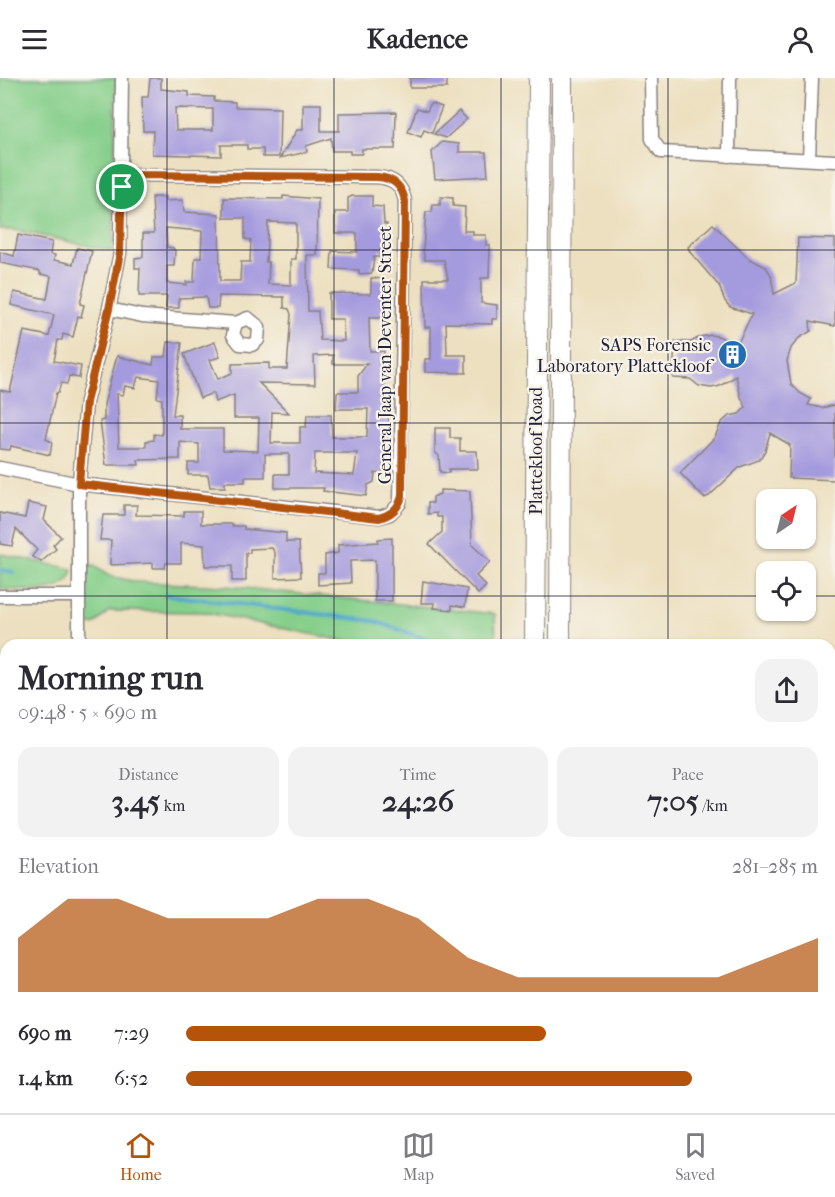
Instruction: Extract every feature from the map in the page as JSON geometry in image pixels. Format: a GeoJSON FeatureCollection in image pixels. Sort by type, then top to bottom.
{"type":"FeatureCollection","features":[{"type":"Feature","properties":{"kind":"main road","name":"Plattekloof Road"},"geometry":{"type":"LineString","coordinates":[[535,639],[539,78]]}},
{"type":"Feature","properties":{"kind":"main road","name":"Plattekloof Road"},"geometry":{"type":"LineString","coordinates":[[560,639],[562,78]]}},
{"type":"Feature","properties":{"kind":"street"},"geometry":{"type":"LineString","coordinates":[[79,639],[79,484],[86,402],[120,253],[122,78]]}},
{"type":"Feature","properties":{"kind":"street"},"geometry":{"type":"LineString","coordinates":[[651,78],[652,139],[656,149],[667,154],[835,161]]}},
{"type":"Feature","properties":{"kind":"street"},"geometry":{"type":"LineString","coordinates":[[729,156],[730,78]]}},
{"type":"Feature","properties":{"kind":"street"},"geometry":{"type":"LineString","coordinates":[[809,159],[812,78]]}},
{"type":"Feature","properties":{"kind":"street","name":"General Jaap van Deventer Street"},"geometry":{"type":"LineString","coordinates":[[0,468],[79,484],[379,518],[395,510],[402,496],[405,201],[401,188],[391,180],[377,177],[122,175]]}},
{"type":"Feature","properties":{"kind":"street"},"geometry":{"type":"LineString","coordinates":[[109,309],[142,316],[236,323]]}},
{"type":"Feature","properties":{"kind":"street"},"geometry":{"type":"LineString","coordinates":[[0,596],[80,596]]}},
{"type":"Feature","properties":{"kind":"green space"},"geometry":{"type":"Polygon","coordinates":[[[0,78],[116,78],[113,251],[14,230],[0,230],[0,78]]]}},
{"type":"Feature","properties":{"kind":"green space"},"geometry":{"type":"Polygon","coordinates":[[[0,554],[73,569],[70,578],[63,585],[54,589],[31,591],[0,589],[0,554]]]}},
{"type":"Feature","properties":{"kind":"green space"},"geometry":{"type":"Polygon","coordinates":[[[87,566],[94,566],[109,576],[138,582],[226,586],[495,614],[496,639],[335,639],[203,612],[109,611],[94,625],[86,625],[87,566]]]}},
{"type":"Feature","properties":{"kind":"building"},"geometry":{"type":"Polygon","coordinates":[[[150,78],[161,78],[161,89],[189,92],[189,96],[214,97],[214,101],[235,102],[235,107],[280,108],[279,157],[263,157],[263,149],[247,149],[247,145],[221,145],[221,156],[152,154],[153,131],[143,131],[142,97],[148,97],[150,78]],[[175,108],[176,130],[213,130],[213,109],[175,108]]]}},
{"type":"Feature","properties":{"kind":"building"},"geometry":{"type":"Polygon","coordinates":[[[410,78],[447,78],[447,88],[410,88],[410,78]]]}},
{"type":"Feature","properties":{"kind":"building"},"geometry":{"type":"Polygon","coordinates":[[[431,103],[442,107],[432,133],[424,130],[421,137],[408,132],[417,108],[427,111],[431,103]]]}},
{"type":"Feature","properties":{"kind":"building"},"geometry":{"type":"Polygon","coordinates":[[[303,104],[321,104],[321,131],[339,131],[339,113],[396,112],[395,149],[362,149],[362,154],[332,151],[331,138],[306,146],[307,152],[280,158],[297,130],[303,130],[303,104]]]}},
{"type":"Feature","properties":{"kind":"building"},"geometry":{"type":"Polygon","coordinates":[[[459,111],[467,119],[446,138],[434,134],[459,111]]]}},
{"type":"Feature","properties":{"kind":"building"},"geometry":{"type":"Polygon","coordinates":[[[442,142],[459,144],[459,152],[486,152],[488,176],[435,179],[432,152],[442,142]]]}},
{"type":"Feature","properties":{"kind":"building"},"geometry":{"type":"Polygon","coordinates":[[[283,196],[318,199],[317,255],[307,255],[308,311],[318,311],[320,340],[344,341],[343,319],[329,319],[329,293],[371,294],[371,278],[383,279],[383,318],[369,318],[370,351],[384,351],[384,413],[388,413],[389,439],[393,439],[390,445],[390,458],[384,458],[383,474],[375,473],[374,482],[368,485],[366,496],[323,491],[324,488],[275,488],[275,474],[289,474],[289,454],[265,454],[265,477],[245,477],[245,482],[225,482],[225,487],[210,487],[208,475],[188,475],[188,463],[199,463],[199,444],[180,442],[180,459],[138,460],[139,465],[106,465],[100,421],[104,420],[104,404],[117,356],[153,365],[154,357],[166,357],[168,342],[182,343],[173,415],[180,415],[180,429],[223,429],[223,450],[258,451],[259,418],[234,418],[234,395],[215,402],[213,393],[200,398],[184,354],[215,342],[220,357],[210,360],[218,379],[232,373],[232,364],[269,363],[269,369],[287,369],[291,314],[289,309],[284,308],[284,297],[219,296],[218,308],[208,308],[206,297],[179,298],[179,308],[166,308],[167,296],[139,296],[140,268],[135,268],[135,258],[143,257],[143,233],[154,233],[152,197],[165,197],[165,201],[183,200],[184,212],[219,214],[220,281],[240,281],[241,262],[250,262],[251,240],[245,239],[245,218],[224,218],[224,198],[283,199],[283,196]],[[268,222],[266,262],[269,262],[268,284],[291,285],[291,259],[296,259],[296,223],[268,222]],[[166,228],[167,247],[175,251],[174,266],[167,266],[167,283],[187,285],[186,282],[194,282],[195,258],[201,258],[202,231],[166,228]],[[333,355],[314,356],[315,384],[259,383],[289,413],[272,412],[271,443],[300,443],[300,427],[306,427],[307,415],[331,415],[332,437],[367,437],[368,409],[336,409],[337,392],[358,392],[358,376],[367,364],[333,364],[333,355]],[[138,377],[135,388],[125,386],[123,395],[117,394],[119,447],[146,447],[146,441],[154,440],[154,434],[162,435],[162,399],[157,398],[159,380],[138,377]],[[315,453],[314,473],[354,475],[357,453],[315,453]]]}},
{"type":"Feature","properties":{"kind":"building"},"geometry":{"type":"Polygon","coordinates":[[[372,196],[372,206],[383,207],[384,224],[387,224],[385,250],[380,249],[379,257],[374,257],[372,273],[359,274],[359,270],[331,269],[332,251],[357,252],[357,233],[335,233],[335,212],[348,212],[348,198],[372,196]]]}},
{"type":"Feature","properties":{"kind":"building"},"geometry":{"type":"Polygon","coordinates":[[[441,197],[453,198],[453,206],[465,207],[464,231],[473,231],[473,235],[486,235],[486,245],[490,245],[489,278],[481,278],[481,303],[497,305],[497,319],[492,319],[492,324],[446,323],[447,355],[466,355],[466,373],[425,372],[425,359],[431,359],[431,327],[425,327],[424,279],[448,279],[444,260],[425,260],[423,250],[426,212],[432,212],[433,205],[440,205],[441,197]]]}},
{"type":"Feature","properties":{"kind":"building","name":"SAPS Forensic Laboratory Plattekloof"},"geometry":{"type":"Polygon","coordinates":[[[713,224],[748,258],[766,267],[771,275],[774,294],[796,283],[798,238],[835,239],[835,326],[810,321],[811,331],[799,338],[791,348],[787,361],[791,384],[811,399],[808,405],[822,408],[835,405],[835,480],[789,478],[790,445],[770,433],[765,451],[759,460],[740,467],[709,496],[704,498],[680,473],[715,437],[721,423],[729,416],[739,414],[746,407],[736,376],[720,386],[711,388],[699,386],[690,379],[673,378],[675,342],[691,342],[711,335],[721,337],[736,347],[752,314],[730,307],[719,286],[690,252],[688,247],[713,224]]]}},
{"type":"Feature","properties":{"kind":"building"},"geometry":{"type":"Polygon","coordinates":[[[18,235],[52,242],[50,254],[55,255],[54,260],[73,264],[77,248],[92,251],[80,304],[84,305],[81,317],[78,316],[73,337],[63,334],[62,340],[58,340],[54,361],[81,366],[79,378],[69,376],[67,384],[61,383],[56,393],[46,439],[52,442],[50,455],[11,446],[10,450],[0,449],[0,390],[10,392],[24,331],[49,336],[54,315],[11,305],[14,292],[47,299],[51,276],[40,274],[40,271],[0,263],[0,252],[14,256],[18,235]]]}},
{"type":"Feature","properties":{"kind":"building"},"geometry":{"type":"Polygon","coordinates":[[[435,428],[450,428],[450,438],[460,438],[460,451],[477,451],[478,469],[449,469],[449,473],[440,472],[439,456],[435,452],[435,428]]]}},
{"type":"Feature","properties":{"kind":"building"},"geometry":{"type":"Polygon","coordinates":[[[440,490],[470,491],[472,545],[490,562],[476,576],[486,586],[478,594],[429,544],[442,532],[442,517],[437,517],[437,513],[428,514],[428,503],[433,503],[433,497],[440,494],[440,490]]]}},
{"type":"Feature","properties":{"kind":"building"},"geometry":{"type":"Polygon","coordinates":[[[28,503],[47,507],[44,520],[61,537],[53,545],[56,549],[41,562],[32,556],[37,550],[16,529],[12,546],[0,544],[0,513],[25,518],[28,503]]]}},
{"type":"Feature","properties":{"kind":"building"},"geometry":{"type":"Polygon","coordinates":[[[124,505],[137,505],[136,515],[184,516],[184,511],[201,511],[201,524],[232,524],[232,526],[244,526],[244,529],[286,533],[286,542],[299,542],[301,577],[275,578],[275,553],[272,548],[250,549],[250,553],[246,553],[246,581],[232,581],[232,566],[205,566],[204,545],[181,543],[181,563],[166,563],[165,568],[153,568],[153,563],[110,565],[111,540],[100,540],[103,515],[124,515],[124,505]]]}},
{"type":"Feature","properties":{"kind":"building"},"geometry":{"type":"Polygon","coordinates":[[[392,538],[392,601],[375,601],[375,560],[350,561],[351,583],[318,585],[318,573],[325,573],[325,555],[338,553],[338,545],[378,542],[378,539],[392,538]]]}},
{"type":"Feature","properties":{"kind":"building"},"geometry":{"type":"Polygon","coordinates":[[[423,581],[467,589],[465,607],[452,605],[452,610],[434,608],[435,603],[421,603],[423,581]]]}},
{"type":"Feature","properties":{"kind":"waterway"},"geometry":{"type":"LineString","coordinates":[[0,570],[13,572]]}},
{"type":"Feature","properties":{"kind":"waterway"},"geometry":{"type":"LineString","coordinates":[[166,595],[374,621],[426,639]]}},
{"type":"Feature","properties":{"kind":"place","name":"SAPS Forensic Laboratory Plattekloof"},"geometry":{"type":"Point","coordinates":[732,355]}},
{"type":"Feature","properties":{"kind":"route"},"geometry":{"type":"LineString","coordinates":[[122,175],[384,177],[401,188],[405,201],[402,496],[395,510],[379,518],[79,484],[86,402],[120,253],[122,187],[122,175]]}}]}
